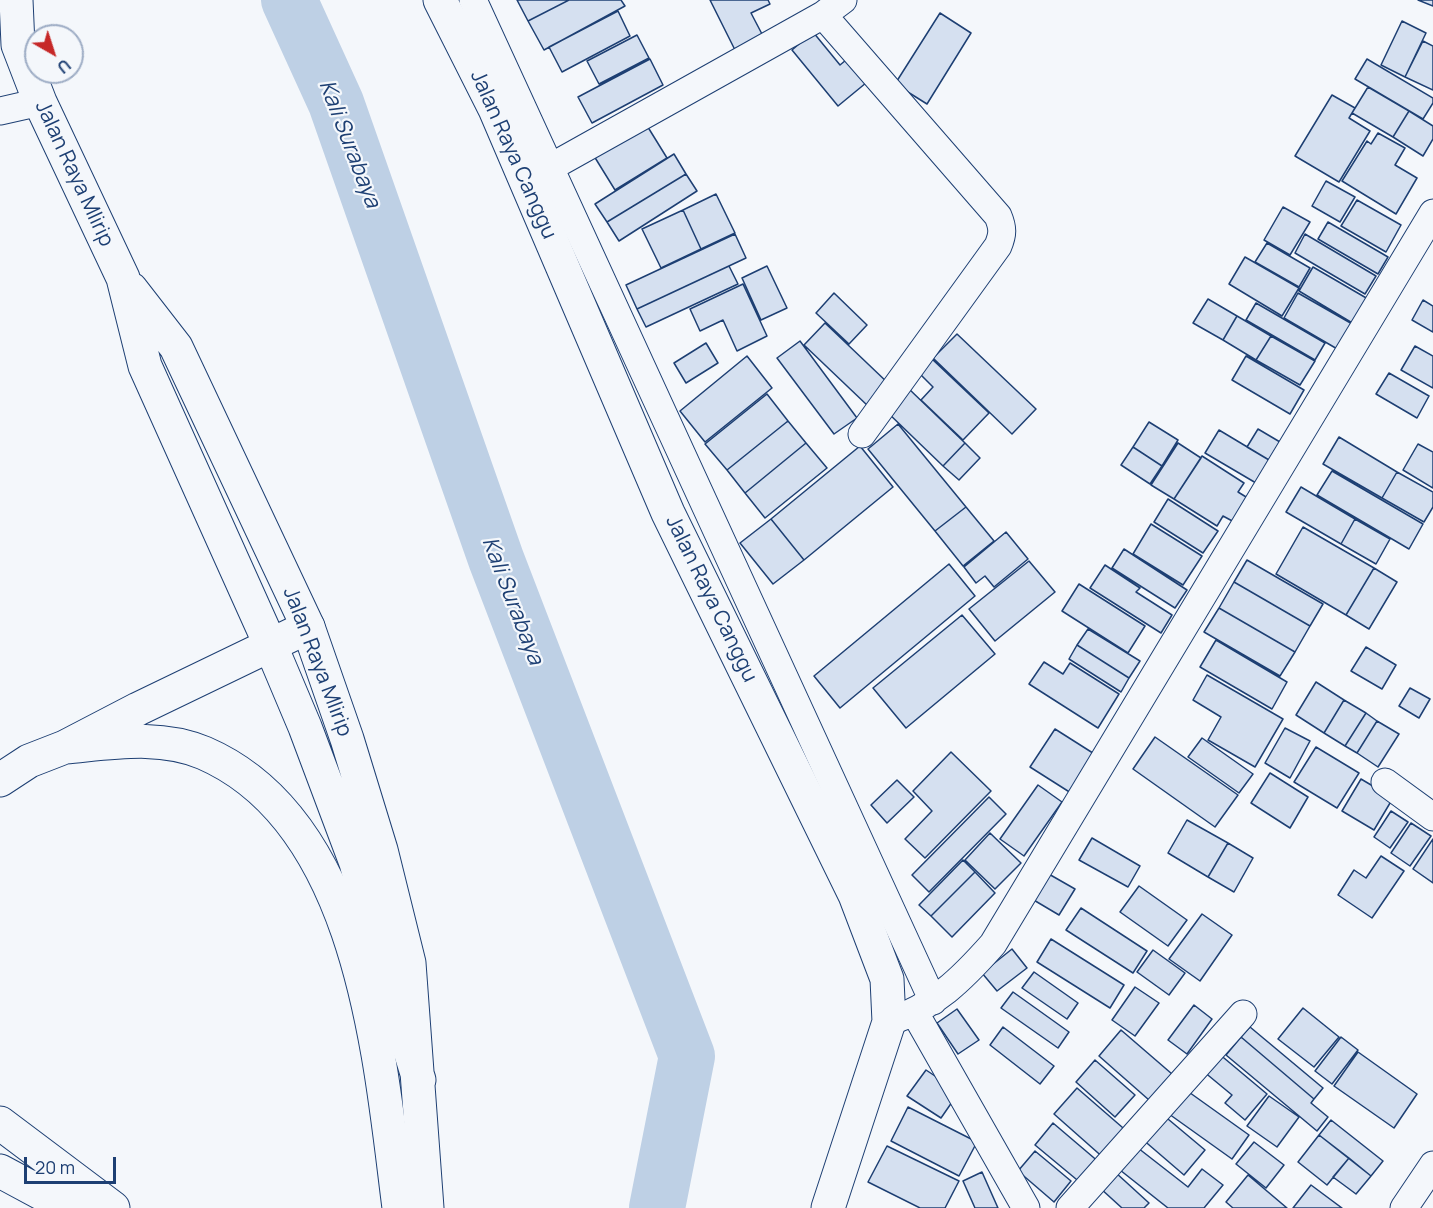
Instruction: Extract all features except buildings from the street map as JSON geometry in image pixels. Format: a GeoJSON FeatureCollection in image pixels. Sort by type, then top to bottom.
{"type":"FeatureCollection","features":[{"type":"Feature","properties":{"kind":"main road","name":"Jalan Raya Mlirip"},"geometry":{"type":"LineString","coordinates":[[16,0],[18,45],[40,102],[123,278],[145,366],[270,644],[305,727],[356,863],[386,973],[419,1080]]}},
{"type":"Feature","properties":{"kind":"main road","name":"Jalan Raya Canggu"},"geometry":{"type":"LineString","coordinates":[[440,0],[495,109],[668,513],[855,895],[887,979],[913,1012],[828,1208]]}},
{"type":"Feature","properties":{"kind":"main road","name":"Jalan Raya Mlirip"},"geometry":{"type":"LineString","coordinates":[[123,278],[176,347],[308,627],[347,739],[387,873],[409,963],[427,1208]]}},
{"type":"Feature","properties":{"kind":"main road"},"geometry":{"type":"LineString","coordinates":[[0,780],[29,761],[65,747],[308,627]]}},
{"type":"Feature","properties":{"kind":"main road"},"geometry":{"type":"LineString","coordinates":[[65,747],[146,740],[204,753],[254,783],[289,820],[307,846],[338,905],[364,981],[381,1066],[399,1208]]}},
{"type":"Feature","properties":{"kind":"main road"},"geometry":{"type":"LineString","coordinates":[[0,1123],[113,1208]]}},
{"type":"Feature","properties":{"kind":"main road"},"geometry":{"type":"LineString","coordinates":[[0,1171],[69,1208]]}},
{"type":"Feature","properties":{"kind":"street"},"geometry":{"type":"LineString","coordinates":[[473,0],[551,167],[913,1012],[1026,1208]]}},
{"type":"Feature","properties":{"kind":"street"},"geometry":{"type":"LineString","coordinates":[[551,167],[833,7],[998,216],[1003,235],[998,246],[862,434]]}},
{"type":"Feature","properties":{"kind":"street"},"geometry":{"type":"LineString","coordinates":[[0,111],[40,102]]}},
{"type":"Feature","properties":{"kind":"street"},"geometry":{"type":"LineString","coordinates":[[913,1012],[966,975],[993,944],[1433,213]]}},
{"type":"Feature","properties":{"kind":"street"},"geometry":{"type":"LineString","coordinates":[[1385,782],[1433,817]]}},
{"type":"Feature","properties":{"kind":"street"},"geometry":{"type":"LineString","coordinates":[[1070,1208],[1243,1014]]}},
{"type":"Feature","properties":{"kind":"street"},"geometry":{"type":"LineString","coordinates":[[1404,1208],[1433,1165]]}},
{"type":"Feature","properties":{"kind":"waterway","name":"Kali Surabaya"},"geometry":{"type":"LineString","coordinates":[[289,0],[336,103],[496,559],[687,1056],[657,1208]]}}]}
